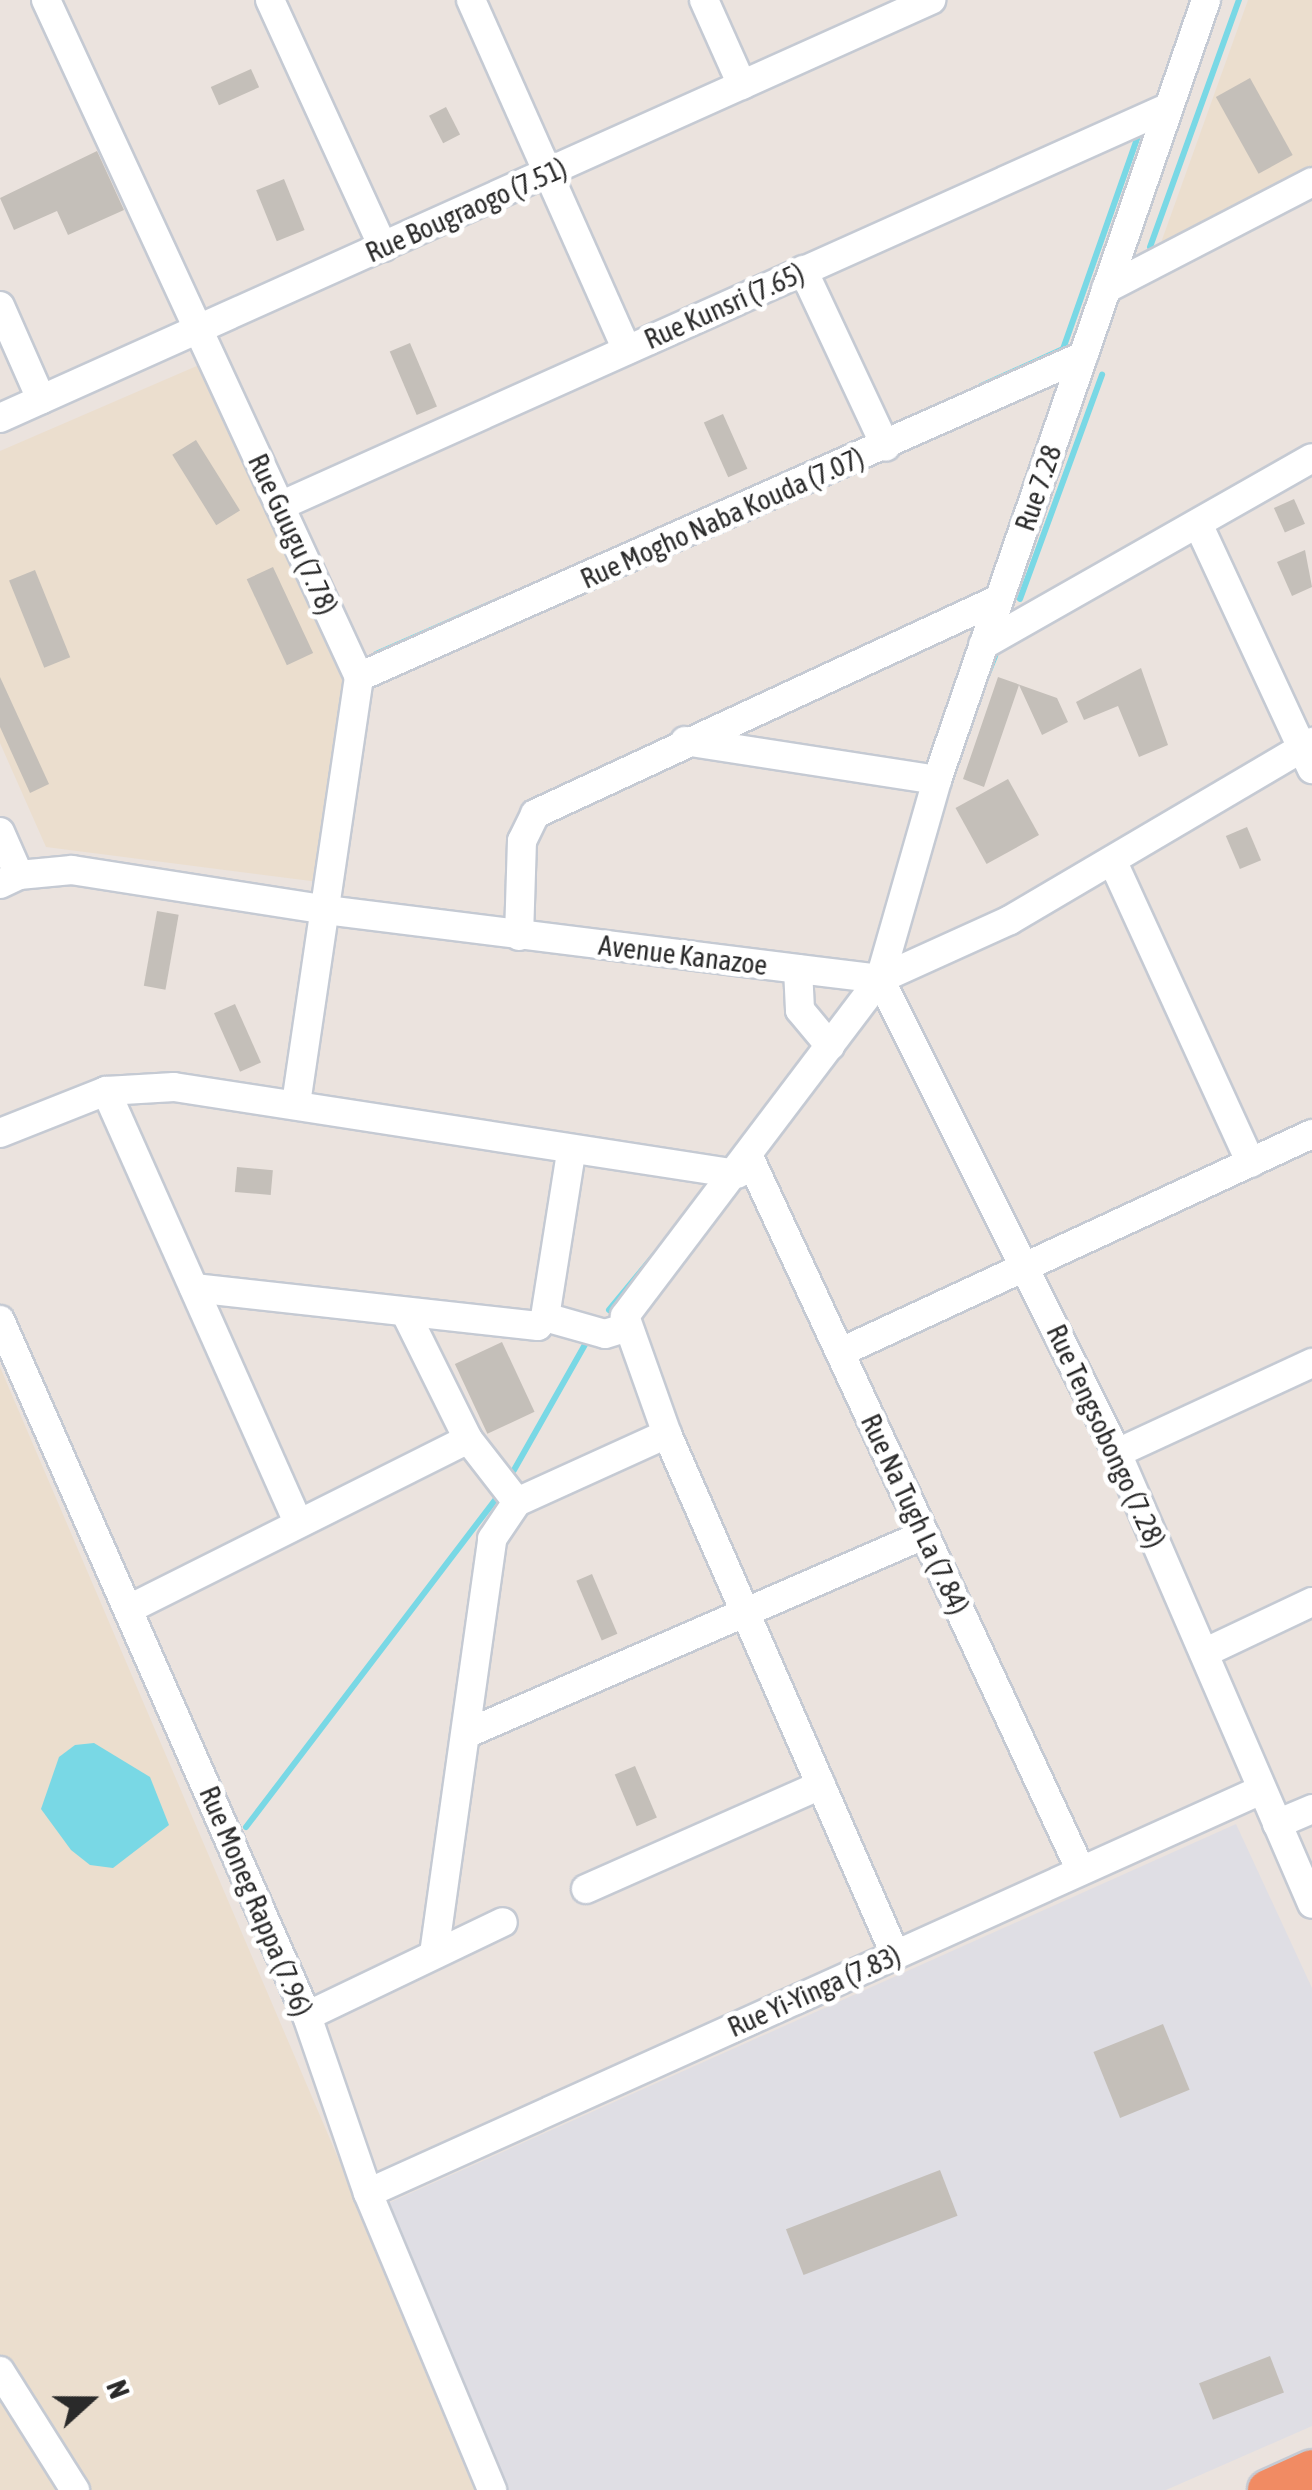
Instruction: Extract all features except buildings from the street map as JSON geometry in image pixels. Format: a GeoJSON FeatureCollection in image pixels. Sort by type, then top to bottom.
{"type":"FeatureCollection","features":[{"type":"Feature","properties":{"kind":"highway"},"geometry":{"type":"LineString","coordinates":[[1268,2490],[1312,2470]]}},
{"type":"Feature","properties":{"kind":"street","name":"Rue Guugu (7.78)"},"geometry":{"type":"LineString","coordinates":[[46,0],[359,677]]}},
{"type":"Feature","properties":{"kind":"street"},"geometry":{"type":"LineString","coordinates":[[270,0],[383,247]]}},
{"type":"Feature","properties":{"kind":"street"},"geometry":{"type":"LineString","coordinates":[[472,0],[627,350]]}},
{"type":"Feature","properties":{"kind":"street"},"geometry":{"type":"LineString","coordinates":[[704,0],[742,85]]}},
{"type":"Feature","properties":{"kind":"street","name":"Rue Bougraogo (7.51)"},"geometry":{"type":"LineString","coordinates":[[0,418],[930,0]]}},
{"type":"Feature","properties":{"kind":"street","name":"Rue 7.28"},"geometry":{"type":"LineString","coordinates":[[880,979],[936,780],[1206,0]]}},
{"type":"Feature","properties":{"kind":"street","name":"Rue Kunsri (7.65)"},"geometry":{"type":"LineString","coordinates":[[280,506],[1169,106]]}},
{"type":"Feature","properties":{"kind":"street"},"geometry":{"type":"LineString","coordinates":[[1106,289],[1312,182]]}},
{"type":"Feature","properties":{"kind":"street"},"geometry":{"type":"LineString","coordinates":[[803,270],[886,447]]}},
{"type":"Feature","properties":{"kind":"street"},"geometry":{"type":"LineString","coordinates":[[0,306],[41,399]]}},
{"type":"Feature","properties":{"kind":"street","name":"Rue Mogho Naba Kouda (7.07)"},"geometry":{"type":"LineString","coordinates":[[359,677],[886,447],[1083,356]]}},
{"type":"Feature","properties":{"kind":"street"},"geometry":{"type":"LineString","coordinates":[[983,646],[1312,458]]}},
{"type":"Feature","properties":{"kind":"street"},"geometry":{"type":"LineString","coordinates":[[895,1954],[668,1434],[626,1328],[628,1306],[743,1165],[880,979],[1010,920],[1309,753],[1199,526]]}},
{"type":"Feature","properties":{"kind":"street"},"geometry":{"type":"LineString","coordinates":[[518,936],[522,841],[535,814],[684,741],[1000,599]]}},
{"type":"Feature","properties":{"kind":"street"},"geometry":{"type":"LineString","coordinates":[[296,1102],[359,677]]}},
{"type":"Feature","properties":{"kind":"street"},"geometry":{"type":"LineString","coordinates":[[684,741],[936,780]]}},
{"type":"Feature","properties":{"kind":"street"},"geometry":{"type":"LineString","coordinates":[[0,832],[10,879]]}},
{"type":"Feature","properties":{"kind":"street"},"geometry":{"type":"LineString","coordinates":[[1113,862],[1250,1163]]}},
{"type":"Feature","properties":{"kind":"street","name":"Avenue Kanazoe"},"geometry":{"type":"LineString","coordinates":[[10,879],[72,870],[518,936],[880,979]]}},
{"type":"Feature","properties":{"kind":"street"},"geometry":{"type":"LineString","coordinates":[[798,969],[800,1010],[830,1046]]}},
{"type":"Feature","properties":{"kind":"street","name":"Rue Tengsobongo (7.28)"},"geometry":{"type":"LineString","coordinates":[[880,979],[1117,1453],[1312,1904]]}},
{"type":"Feature","properties":{"kind":"street"},"geometry":{"type":"LineString","coordinates":[[0,1133],[106,1091],[174,1087],[296,1102],[571,1152],[743,1165]]}},
{"type":"Feature","properties":{"kind":"street"},"geometry":{"type":"LineString","coordinates":[[106,1091],[297,1521]]}},
{"type":"Feature","properties":{"kind":"street"},"geometry":{"type":"LineString","coordinates":[[841,1352],[1312,1134]]}},
{"type":"Feature","properties":{"kind":"street"},"geometry":{"type":"LineString","coordinates":[[194,1288],[532,1326],[546,1317],[571,1152]]}},
{"type":"Feature","properties":{"kind":"street","name":"Rue Na Tugh La (7.84)"},"geometry":{"type":"LineString","coordinates":[[743,1165],[841,1352],[1081,1871]]}},
{"type":"Feature","properties":{"kind":"street"},"geometry":{"type":"LineString","coordinates":[[405,1312],[468,1439],[517,1502]]}},
{"type":"Feature","properties":{"kind":"street"},"geometry":{"type":"LineString","coordinates":[[546,1317],[605,1334],[626,1328]]}},
{"type":"Feature","properties":{"kind":"street","name":"Rue Moneg Rappa (7.96)"},"geometry":{"type":"LineString","coordinates":[[0,1320],[308,2016],[368,2193],[492,2490]]}},
{"type":"Feature","properties":{"kind":"street"},"geometry":{"type":"LineString","coordinates":[[1117,1453],[1312,1363]]}},
{"type":"Feature","properties":{"kind":"street"},"geometry":{"type":"LineString","coordinates":[[434,1954],[468,1733],[492,1538],[517,1502],[668,1434]]}},
{"type":"Feature","properties":{"kind":"street"},"geometry":{"type":"LineString","coordinates":[[129,1609],[297,1521],[468,1439]]}},
{"type":"Feature","properties":{"kind":"street"},"geometry":{"type":"LineString","coordinates":[[468,1733],[924,1535]]}},
{"type":"Feature","properties":{"kind":"street"},"geometry":{"type":"LineString","coordinates":[[1204,1653],[1312,1602]]}},
{"type":"Feature","properties":{"kind":"street"},"geometry":{"type":"LineString","coordinates":[[586,1889],[821,1786]]}},
{"type":"Feature","properties":{"kind":"street","name":"Rue Yi-Yinga (7.83)"},"geometry":{"type":"LineString","coordinates":[[368,2193],[1260,1790]]}},
{"type":"Feature","properties":{"kind":"street"},"geometry":{"type":"LineString","coordinates":[[1277,1824],[1312,1808]]}},
{"type":"Feature","properties":{"kind":"street"},"geometry":{"type":"LineString","coordinates":[[308,2016],[502,1922]]}},
{"type":"Feature","properties":{"kind":"street"},"geometry":{"type":"LineString","coordinates":[[0,2371],[74,2490]]}},
{"type":"Feature","properties":{"kind":"shaded area"},"geometry":{"type":"Polygon","coordinates":[[[1248,0],[1312,0],[1312,170],[1158,251],[1248,0]]]}},
{"type":"Feature","properties":{"kind":"shaded area"},"geometry":{"type":"Polygon","coordinates":[[[199,365],[345,682],[319,882],[46,847],[0,743],[0,451],[199,365]]]}},
{"type":"Feature","properties":{"kind":"shaded area"},"geometry":{"type":"Polygon","coordinates":[[[0,1367],[480,2490],[0,2490],[0,1367]]]}},
{"type":"Feature","properties":{"kind":"shaded area"},"geometry":{"type":"Polygon","coordinates":[[[1236,1824],[1312,1988],[1312,2426],[1166,2490],[502,2490],[373,2210],[1236,1824]]]}},
{"type":"Feature","properties":{"kind":"water"},"geometry":{"type":"Polygon","coordinates":[[[94,1743],[150,1777],[169,1825],[113,1868],[90,1865],[71,1850],[41,1809],[59,1757],[75,1745],[94,1743]]]}},
{"type":"Feature","properties":{"kind":"waterway"},"geometry":{"type":"LineString","coordinates":[[1150,247],[1239,0]]}},
{"type":"Feature","properties":{"kind":"waterway"},"geometry":{"type":"LineString","coordinates":[[981,386],[1063,349],[1140,130]]}},
{"type":"Feature","properties":{"kind":"waterway"},"geometry":{"type":"LineString","coordinates":[[1020,599],[1102,375]]}},
{"type":"Feature","properties":{"kind":"waterway"},"geometry":{"type":"LineString","coordinates":[[376,654],[499,600]]}},
{"type":"Feature","properties":{"kind":"waterway"},"geometry":{"type":"LineString","coordinates":[[985,681],[995,656]]}},
{"type":"Feature","properties":{"kind":"waterway"},"geometry":{"type":"LineString","coordinates":[[609,1310],[656,1253]]}},
{"type":"Feature","properties":{"kind":"waterway"},"geometry":{"type":"LineString","coordinates":[[514,1470],[587,1341]]}},
{"type":"Feature","properties":{"kind":"waterway"},"geometry":{"type":"LineString","coordinates":[[246,1827],[495,1500]]}}]}
